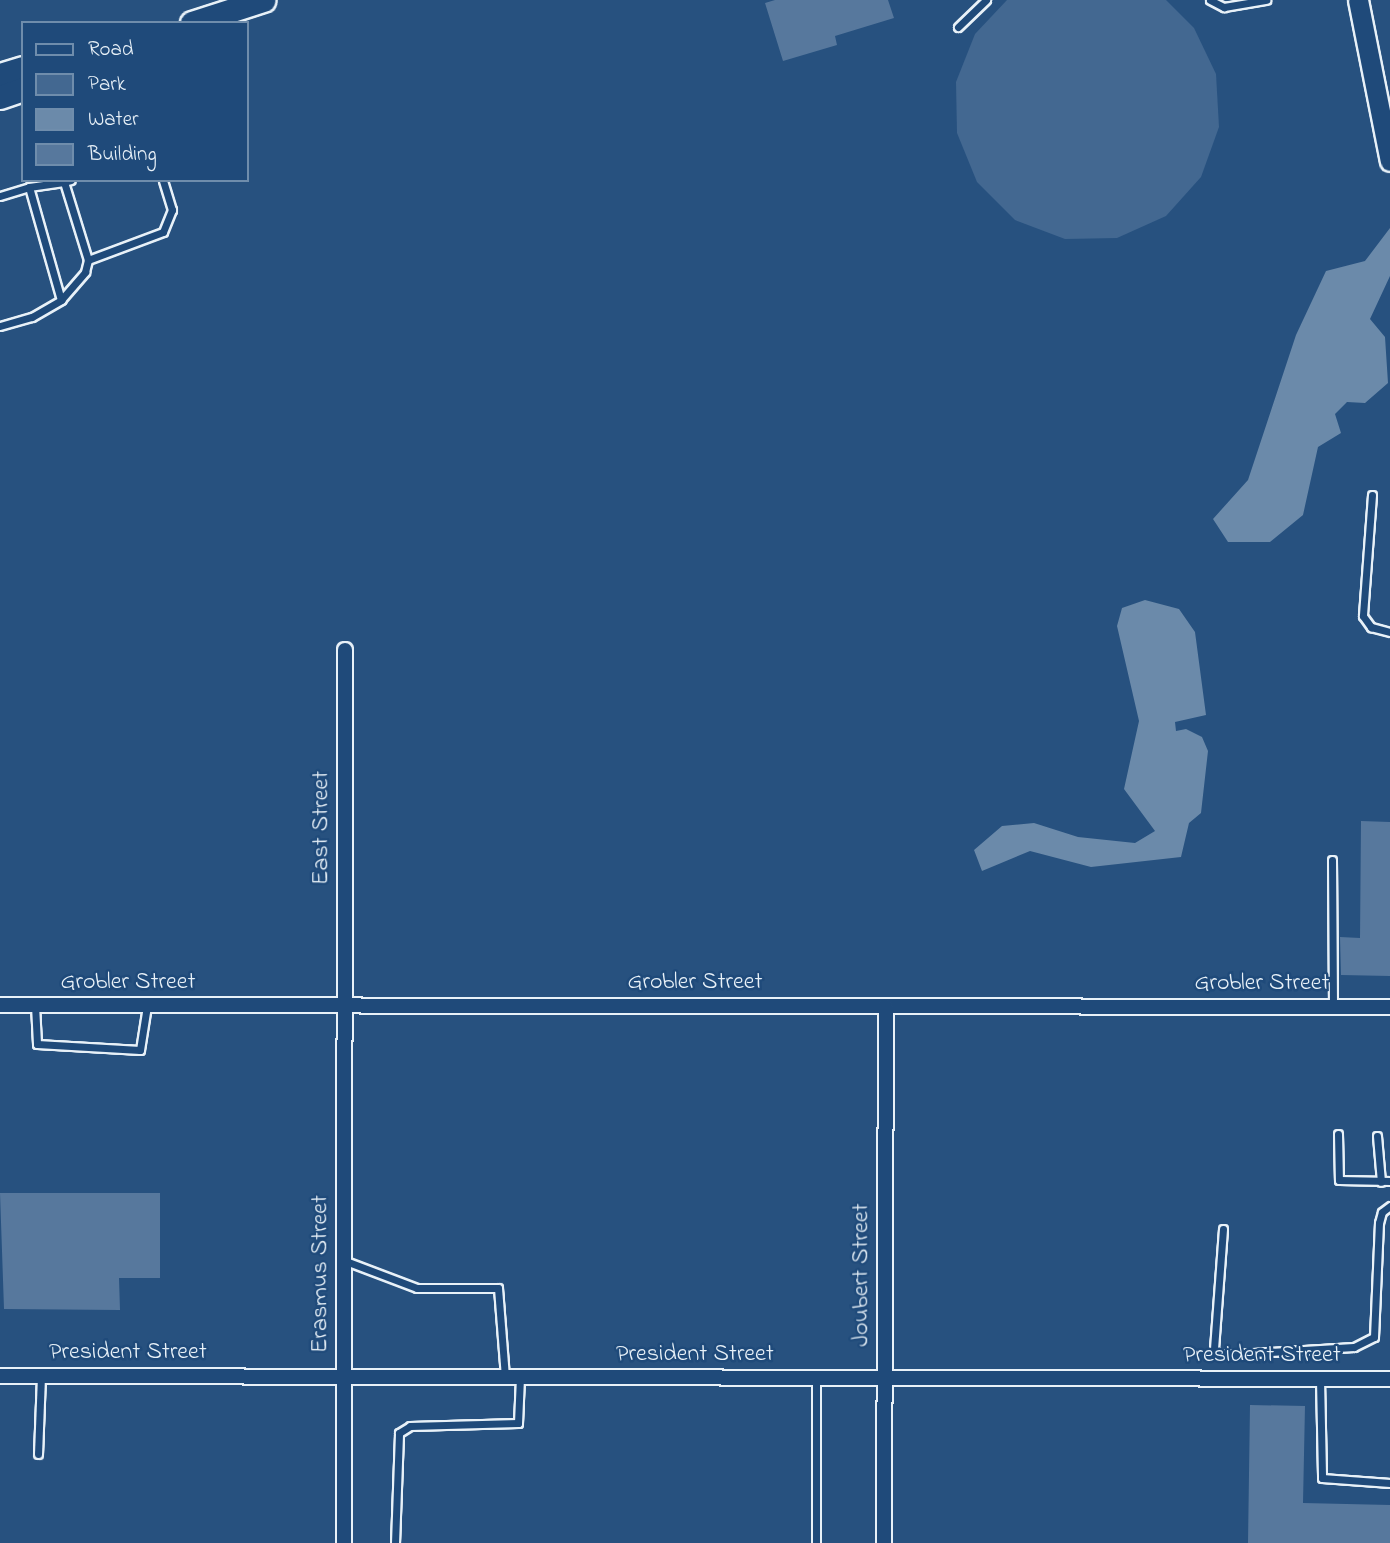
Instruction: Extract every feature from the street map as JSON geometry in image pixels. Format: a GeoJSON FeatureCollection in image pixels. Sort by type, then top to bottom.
{"type":"FeatureCollection","features":[{"type":"Feature","properties":{"kind":"highway"},"geometry":{"type":"LineString","coordinates":[[198,21],[263,0]]}},
{"type":"Feature","properties":{"kind":"highway"},"geometry":{"type":"LineString","coordinates":[[0,75],[21,69]]}},
{"type":"Feature","properties":{"kind":"highway"},"geometry":{"type":"LineString","coordinates":[[0,97],[21,90]]}},
{"type":"Feature","properties":{"kind":"main road"},"geometry":{"type":"LineString","coordinates":[[1358,0],[1390,160]]}},
{"type":"Feature","properties":{"kind":"street","name":"East Street"},"geometry":{"type":"LineString","coordinates":[[344,1006],[345,650]]}},
{"type":"Feature","properties":{"kind":"street","name":"Grobler Street"},"geometry":{"type":"LineString","coordinates":[[0,1005],[1390,1007]]}},
{"type":"Feature","properties":{"kind":"street","name":"Erasmus Street"},"geometry":{"type":"LineString","coordinates":[[344,1006],[344,1543]]}},
{"type":"Feature","properties":{"kind":"street","name":"Joubert Street"},"geometry":{"type":"LineString","coordinates":[[884,1543],[886,1006]]}},
{"type":"Feature","properties":{"kind":"street","name":"President Street"},"geometry":{"type":"LineString","coordinates":[[0,1376],[1390,1378]]}},
{"type":"Feature","properties":{"kind":"lane"},"geometry":{"type":"LineString","coordinates":[[958,27],[986,0]]}},
{"type":"Feature","properties":{"kind":"lane"},"geometry":{"type":"LineString","coordinates":[[1210,0],[1224,7],[1266,0]]}},
{"type":"Feature","properties":{"kind":"lane"},"geometry":{"type":"LineString","coordinates":[[0,196],[29,187],[61,182]]}},
{"type":"Feature","properties":{"kind":"lane"},"geometry":{"type":"LineString","coordinates":[[0,326],[32,317],[61,300],[85,272],[88,260],[67,182]]}},
{"type":"Feature","properties":{"kind":"lane"},"geometry":{"type":"LineString","coordinates":[[88,260],[163,232],[172,210],[164,182]]}},
{"type":"Feature","properties":{"kind":"lane"},"geometry":{"type":"LineString","coordinates":[[29,187],[61,300]]}},
{"type":"Feature","properties":{"kind":"lane"},"geometry":{"type":"LineString","coordinates":[[1372,495],[1363,616],[1371,627],[1390,632]]}},
{"type":"Feature","properties":{"kind":"lane"},"geometry":{"type":"LineString","coordinates":[[1332,860],[1333,1007]]}},
{"type":"Feature","properties":{"kind":"lane"},"geometry":{"type":"LineString","coordinates":[[35,1005],[37,1044],[140,1050],[147,1006]]}},
{"type":"Feature","properties":{"kind":"lane"},"geometry":{"type":"LineString","coordinates":[[1338,1134],[1339,1180],[1390,1181]]}},
{"type":"Feature","properties":{"kind":"lane"},"geometry":{"type":"LineString","coordinates":[[1377,1136],[1381,1182]]}},
{"type":"Feature","properties":{"kind":"lane"},"geometry":{"type":"LineString","coordinates":[[1223,1229],[1214,1350],[1220,1355],[1354,1347],[1374,1337],[1379,1223],[1382,1212],[1390,1206]]}},
{"type":"Feature","properties":{"kind":"lane"},"geometry":{"type":"LineString","coordinates":[[343,1260],[417,1288],[498,1288],[518,1423],[410,1426],[399,1433],[395,1543]]}},
{"type":"Feature","properties":{"kind":"lane"},"geometry":{"type":"LineString","coordinates":[[38,1454],[41,1376]]}},
{"type":"Feature","properties":{"kind":"lane"},"geometry":{"type":"LineString","coordinates":[[816,1378],[816,1543]]}},
{"type":"Feature","properties":{"kind":"lane"},"geometry":{"type":"LineString","coordinates":[[1320,1379],[1322,1478],[1390,1483]]}},
{"type":"Feature","properties":{"kind":"green space"},"geometry":{"type":"Polygon","coordinates":[[[1007,0],[1166,0],[1194,28],[1216,74],[1219,127],[1201,177],[1166,216],[1117,238],[1065,239],[1015,220],[977,182],[957,133],[956,82],[975,34],[1007,0]]]}},
{"type":"Feature","properties":{"kind":"water"},"geometry":{"type":"Polygon","coordinates":[[[1390,228],[1390,276],[1370,319],[1385,337],[1388,383],[1365,403],[1347,402],[1335,414],[1341,433],[1318,447],[1303,515],[1270,542],[1228,542],[1213,519],[1248,480],[1296,335],[1326,271],[1365,261],[1390,228]]]}},
{"type":"Feature","properties":{"kind":"water"},"geometry":{"type":"Polygon","coordinates":[[[1145,600],[1179,609],[1195,632],[1206,715],[1175,722],[1176,731],[1186,729],[1202,737],[1208,751],[1201,813],[1189,823],[1181,857],[1091,867],[1030,851],[982,871],[974,850],[1002,826],[1034,823],[1078,837],[1135,843],[1155,831],[1124,789],[1139,721],[1117,626],[1122,608],[1145,600]]]}},
{"type":"Feature","properties":{"kind":"building"},"geometry":{"type":"Polygon","coordinates":[[[775,0],[888,0],[894,18],[835,36],[837,45],[783,61],[765,3],[775,0]]]}},
{"type":"Feature","properties":{"kind":"building"},"geometry":{"type":"Polygon","coordinates":[[[1361,821],[1390,822],[1390,976],[1341,975],[1340,937],[1360,938],[1361,821]]]}},
{"type":"Feature","properties":{"kind":"building"},"geometry":{"type":"Polygon","coordinates":[[[0,1193],[160,1193],[160,1278],[119,1278],[120,1310],[4,1309],[0,1193]]]}},
{"type":"Feature","properties":{"kind":"building"},"geometry":{"type":"Polygon","coordinates":[[[1250,1405],[1305,1406],[1303,1503],[1390,1505],[1390,1543],[1248,1543],[1250,1405]]]}}]}
